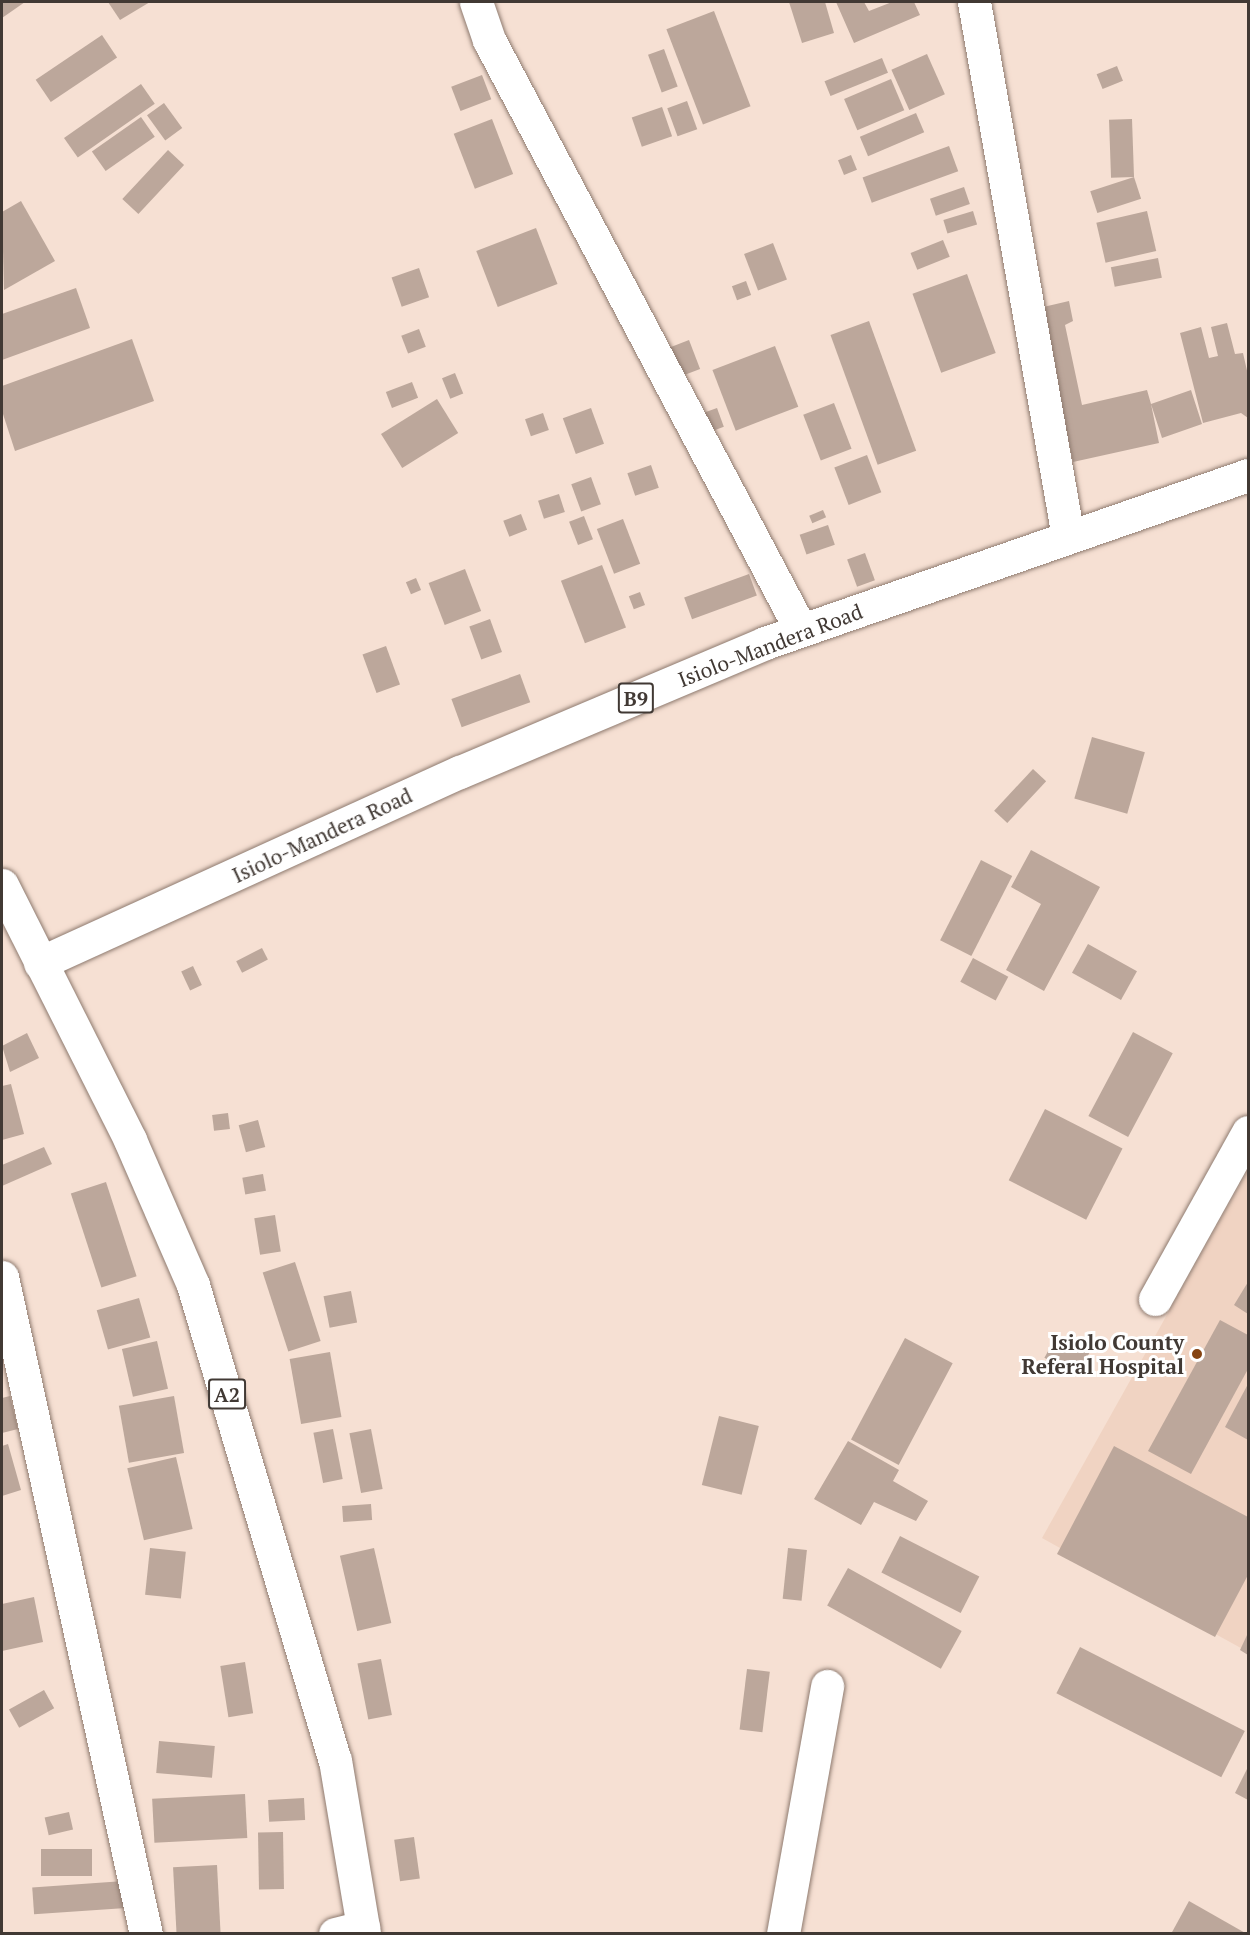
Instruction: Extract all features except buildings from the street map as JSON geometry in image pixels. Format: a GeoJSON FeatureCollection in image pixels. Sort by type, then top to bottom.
{"type":"FeatureCollection","features":[{"type":"Feature","properties":{"kind":"main road"},"geometry":{"type":"LineString","coordinates":[[476,2],[489,40],[801,630]]}},
{"type":"Feature","properties":{"kind":"main road"},"geometry":{"type":"LineString","coordinates":[[974,2],[1068,537]]}},
{"type":"Feature","properties":{"kind":"main road","name":"Isiolo-Mandera Road"},"geometry":{"type":"LineString","coordinates":[[40,963],[460,772],[801,630],[1248,475]]}},
{"type":"Feature","properties":{"kind":"main road","name":"A2"},"geometry":{"type":"LineString","coordinates":[[2,885],[130,1140],[193,1285],[334,1760],[354,1931]]}},
{"type":"Feature","properties":{"kind":"main road"},"geometry":{"type":"LineString","coordinates":[[1155,1299],[1248,1132]]}},
{"type":"Feature","properties":{"kind":"main road"},"geometry":{"type":"LineString","coordinates":[[2,1277],[146,1934]]}},
{"type":"Feature","properties":{"kind":"main road"},"geometry":{"type":"LineString","coordinates":[[783,1934],[827,1686]]}},
{"type":"Feature","properties":{"kind":"shaded area","name":"Isiolo County Referal Hospital"},"geometry":{"type":"Polygon","coordinates":[[[1248,1170],[1248,1652],[1042,1538],[1248,1170]]]}},
{"type":"Feature","properties":{"kind":"place","name":"Isiolo County Referal Hospital"},"geometry":{"type":"Point","coordinates":[1197,1354]}}]}
